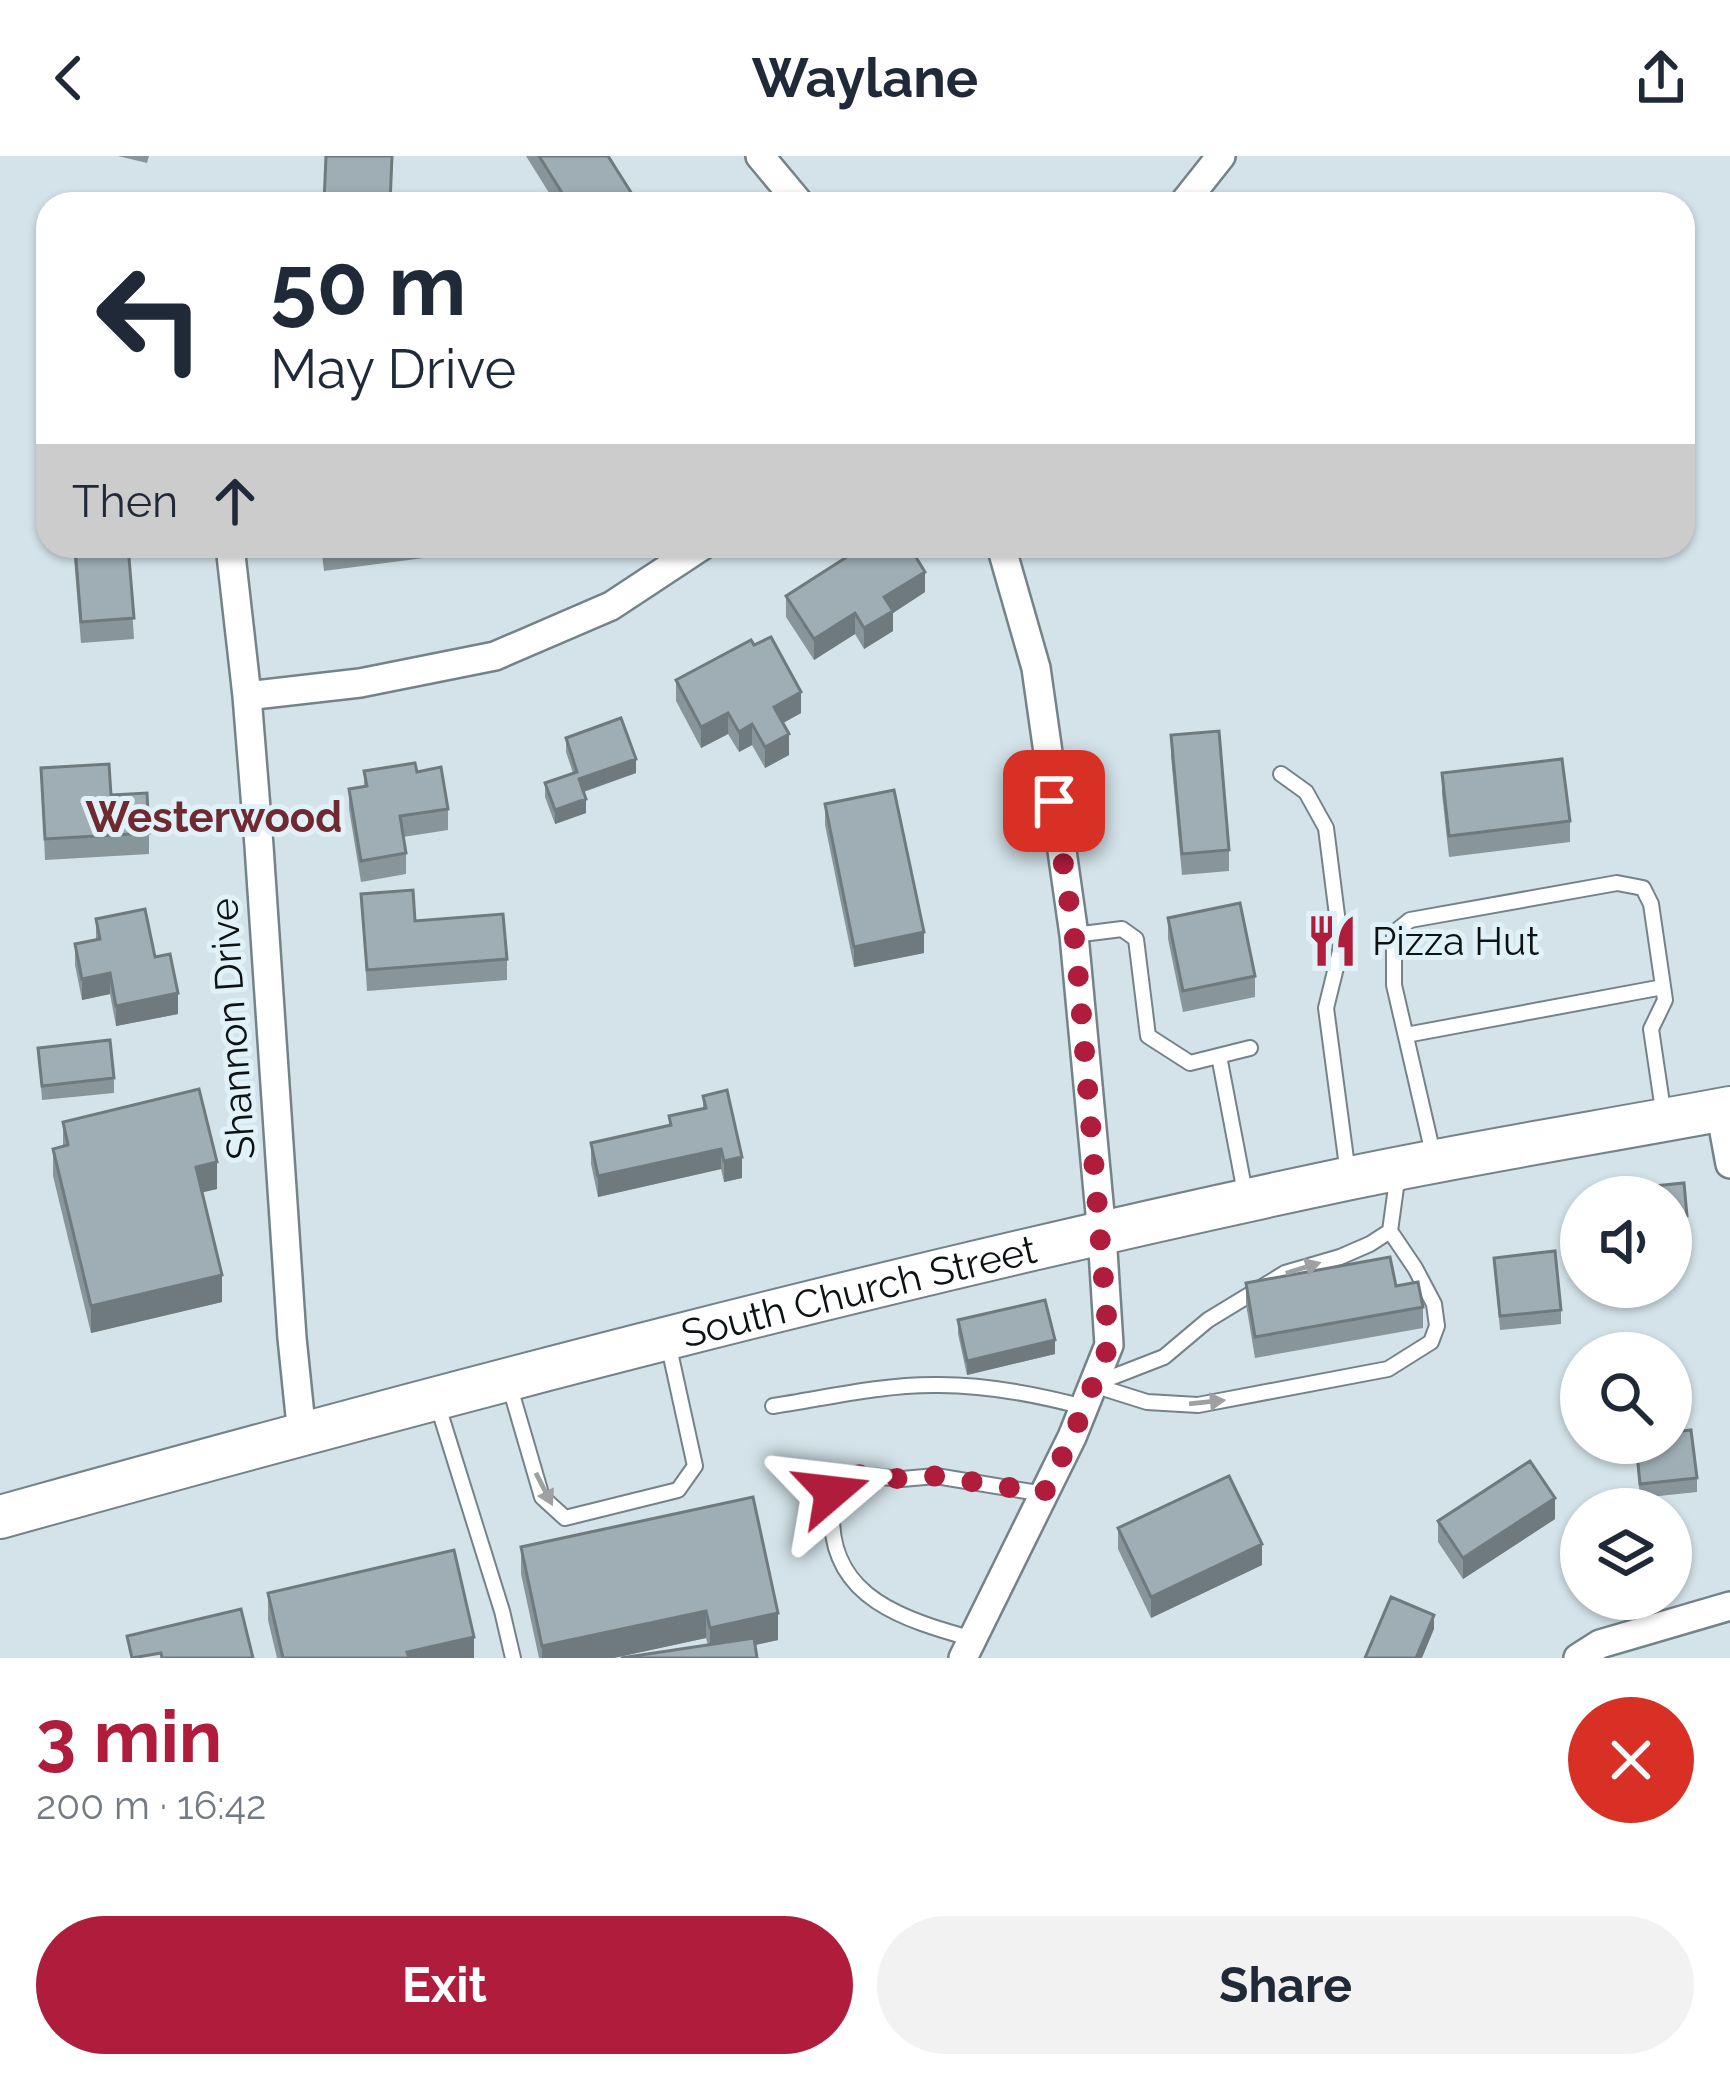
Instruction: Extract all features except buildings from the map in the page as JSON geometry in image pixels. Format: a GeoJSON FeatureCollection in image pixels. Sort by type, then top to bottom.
{"type":"FeatureCollection","features":[{"type":"Feature","properties":{"kind":"main road","name":"South Church Street"},"geometry":{"type":"LineString","coordinates":[[0,1517],[667,1337],[1348,1179],[1725,1109]]}},
{"type":"Feature","properties":{"kind":"street"},"geometry":{"type":"LineString","coordinates":[[760,156],[790,192]]}},
{"type":"Feature","properties":{"kind":"street"},"geometry":{"type":"LineString","coordinates":[[1192,192],[1221,156]]}},
{"type":"Feature","properties":{"kind":"street","name":"Shannon Drive"},"geometry":{"type":"LineString","coordinates":[[231,558],[247,696],[302,1435]]}},
{"type":"Feature","properties":{"kind":"street"},"geometry":{"type":"LineString","coordinates":[[247,696],[360,682],[495,656],[611,606],[684,558]]}},
{"type":"Feature","properties":{"kind":"street"},"geometry":{"type":"LineString","coordinates":[[968,1649],[1109,1345],[1074,935],[1036,668],[1004,558]]}},
{"type":"Feature","properties":{"kind":"street"},"geometry":{"type":"LineString","coordinates":[[1725,1109],[1730,1164]]}},
{"type":"Feature","properties":{"kind":"street"},"geometry":{"type":"LineString","coordinates":[[1578,1658],[1600,1644],[1730,1606]]}},
{"type":"Feature","properties":{"kind":"lane"},"geometry":{"type":"LineString","coordinates":[[1281,774],[1306,792],[1326,829],[1341,947],[1326,1008],[1348,1179]]}},
{"type":"Feature","properties":{"kind":"lane"},"geometry":{"type":"LineString","coordinates":[[1088,1396],[1164,1357],[1208,1320],[1285,1273],[1340,1257],[1390,1231],[1417,1166],[1406,1035],[1394,985],[1394,933],[1410,920],[1617,883],[1642,888],[1651,904],[1665,1000],[1651,1029],[1664,1120]]}},
{"type":"Feature","properties":{"kind":"lane"},"geometry":{"type":"LineString","coordinates":[[1074,935],[1122,929],[1136,939],[1148,1036],[1190,1063],[1250,1048]]}},
{"type":"Feature","properties":{"kind":"lane"},"geometry":{"type":"LineString","coordinates":[[1406,1035],[1663,987]]}},
{"type":"Feature","properties":{"kind":"lane"},"geometry":{"type":"LineString","coordinates":[[1219,1056],[1246,1202]]}},
{"type":"Feature","properties":{"kind":"lane"},"geometry":{"type":"LineString","coordinates":[[773,1406],[934,1384],[1198,1405],[1388,1369],[1431,1342],[1437,1326],[1434,1304],[1390,1231]]}},
{"type":"Feature","properties":{"kind":"lane"},"geometry":{"type":"LineString","coordinates":[[508,1379],[542,1497],[565,1519],[678,1490],[694,1466],[667,1337]]}},
{"type":"Feature","properties":{"kind":"lane"},"geometry":{"type":"LineString","coordinates":[[436,1398],[513,1658]]}},
{"type":"Feature","properties":{"kind":"lane"},"geometry":{"type":"LineString","coordinates":[[968,1649],[864,1595],[839,1564],[832,1534],[836,1479],[851,1474],[902,1479],[936,1476],[1044,1493]]}},
{"type":"Feature","properties":{"kind":"place","name":"Pizza Hut"},"geometry":{"type":"Point","coordinates":[1332,941]}},
{"type":"Feature","properties":{"kind":"district","name":"Westerwood"},"geometry":{"type":"Point","coordinates":[214,817]}},
{"type":"Feature","properties":{"kind":"route"},"geometry":{"type":"LineString","coordinates":[[832,1492],[836,1479],[851,1474],[902,1479],[936,1476],[1044,1493],[1109,1345],[1076,949],[1054,801]]}}]}
